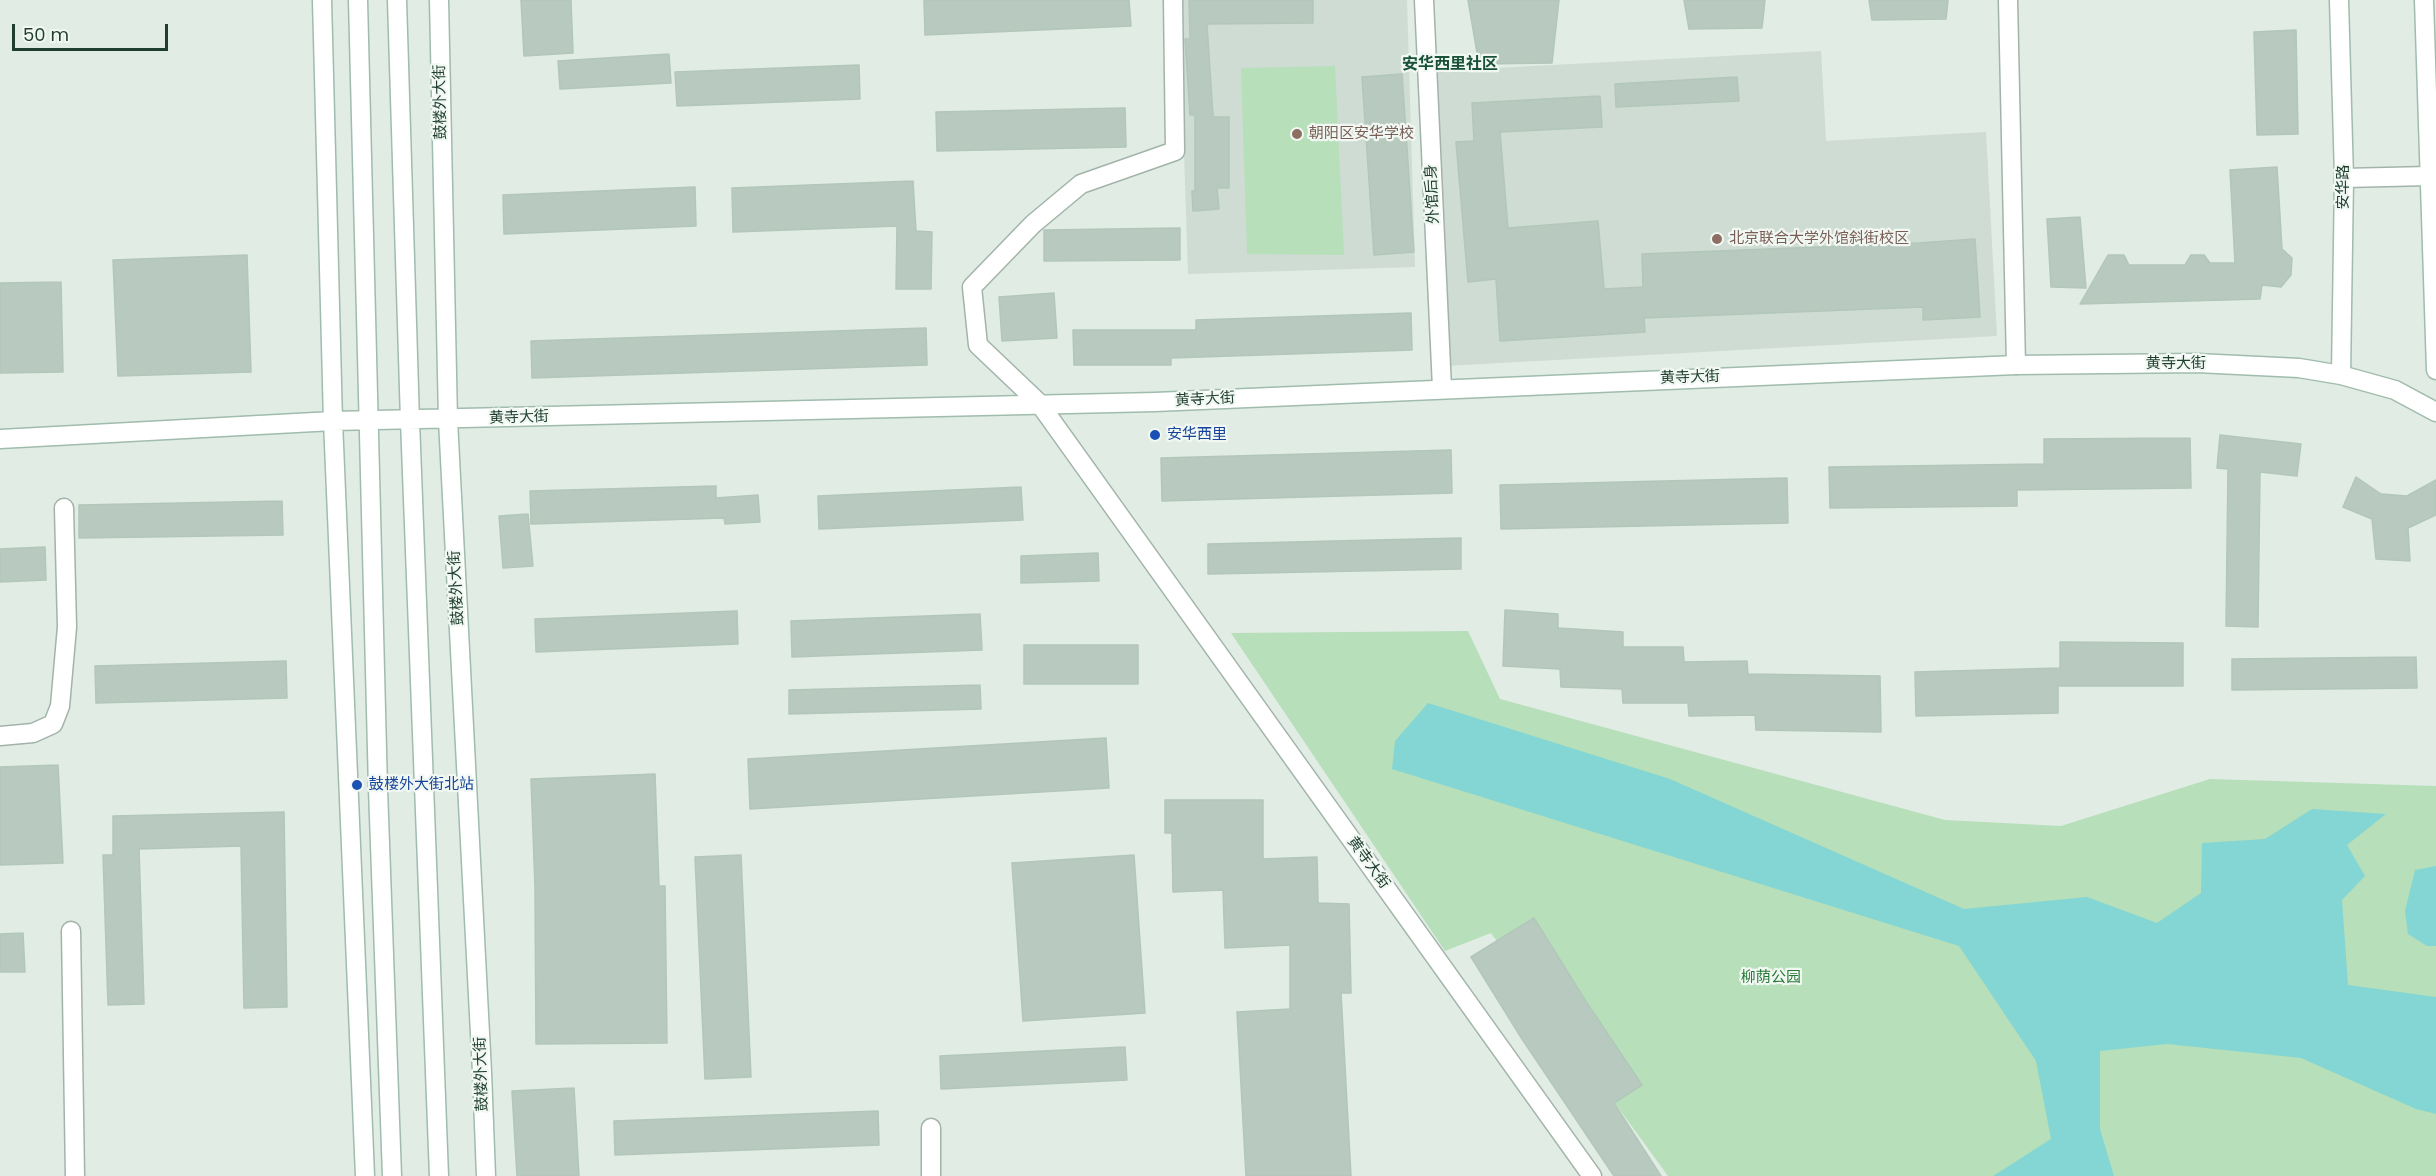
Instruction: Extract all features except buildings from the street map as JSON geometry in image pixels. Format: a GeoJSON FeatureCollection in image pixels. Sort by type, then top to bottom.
{"type":"FeatureCollection","features":[{"type":"Feature","properties":{"kind":"street"},"geometry":{"type":"LineString","coordinates":[[322,0],[333,421],[365,1176]]}},
{"type":"Feature","properties":{"kind":"street"},"geometry":{"type":"LineString","coordinates":[[358,0],[368,421],[392,1176]]}},
{"type":"Feature","properties":{"kind":"street"},"geometry":{"type":"LineString","coordinates":[[397,0],[410,421],[439,1176]]}},
{"type":"Feature","properties":{"kind":"street","name":"鼓楼外大街"},"geometry":{"type":"LineString","coordinates":[[439,0],[448,420],[486,1176]]}},
{"type":"Feature","properties":{"kind":"street","name":"黄寺大街"},"geometry":{"type":"LineString","coordinates":[[1173,0],[1175,151],[1081,184],[1033,224],[972,287],[978,345],[1039,403],[1592,1176]]}},
{"type":"Feature","properties":{"kind":"street","name":"外馆后身"},"geometry":{"type":"LineString","coordinates":[[1424,0],[1442,388]]}},
{"type":"Feature","properties":{"kind":"street"},"geometry":{"type":"LineString","coordinates":[[2008,0],[2016,365]]}},
{"type":"Feature","properties":{"kind":"street","name":"安华路"},"geometry":{"type":"LineString","coordinates":[[2339,0],[2344,178],[2341,375]]}},
{"type":"Feature","properties":{"kind":"street"},"geometry":{"type":"LineString","coordinates":[[2424,0],[2436,370]]}},
{"type":"Feature","properties":{"kind":"street"},"geometry":{"type":"LineString","coordinates":[[2344,178],[2429,176]]}},
{"type":"Feature","properties":{"kind":"street","name":"黄寺大街"},"geometry":{"type":"LineString","coordinates":[[0,439],[333,421],[1155,402],[2016,365],[2196,363],[2299,368],[2341,375],[2395,390],[2436,412]]}},
{"type":"Feature","properties":{"kind":"street"},"geometry":{"type":"LineString","coordinates":[[0,736],[33,733],[53,724],[60,706],[67,627],[64,508]]}},
{"type":"Feature","properties":{"kind":"street"},"geometry":{"type":"LineString","coordinates":[[71,931],[75,1176]]}},
{"type":"Feature","properties":{"kind":"street"},"geometry":{"type":"LineString","coordinates":[[931,1128],[931,1176]]}},
{"type":"Feature","properties":{"kind":"shaded area","name":"朝阳区安华学校"},"geometry":{"type":"Polygon","coordinates":[[[1179,0],[1407,0],[1415,267],[1188,274],[1179,0]]]}},
{"type":"Feature","properties":{"kind":"shaded area","name":"北京联合大学外馆斜街校区"},"geometry":{"type":"Polygon","coordinates":[[[1821,51],[1826,141],[1986,132],[1997,336],[1445,366],[1437,71],[1821,51]]]}},
{"type":"Feature","properties":{"kind":"green space"},"geometry":{"type":"Polygon","coordinates":[[[1335,66],[1344,255],[1247,254],[1241,68],[1335,66]]]}},
{"type":"Feature","properties":{"kind":"green space","name":"柳荫公园"},"geometry":{"type":"Polygon","coordinates":[[[1468,631],[1500,699],[1945,820],[2061,826],[2210,779],[2436,786],[2436,1176],[1668,1176],[1491,933],[1445,951],[1231,633],[1468,631]]]}},
{"type":"Feature","properties":{"kind":"water"},"geometry":{"type":"Polygon","coordinates":[[[1428,703],[1670,779],[1964,909],[2087,897],[2157,923],[2201,893],[2202,843],[2265,839],[2312,809],[2386,814],[2347,845],[2365,876],[2342,900],[2348,985],[2436,997],[2436,1114],[2416,1109],[2301,1058],[2167,1044],[2100,1051],[2100,1129],[2114,1176],[1993,1176],[2051,1139],[2036,1061],[1959,946],[1392,769],[1395,741],[1428,703]]]}},
{"type":"Feature","properties":{"kind":"water"},"geometry":{"type":"Polygon","coordinates":[[[2436,866],[2436,946],[2427,946],[2408,934],[2405,911],[2415,870],[2436,866]]]}},
{"type":"Feature","properties":{"kind":"place","name":"朝阳区安华学校"},"geometry":{"type":"Point","coordinates":[1297,134]}},
{"type":"Feature","properties":{"kind":"place","name":"北京联合大学外馆斜街校区"},"geometry":{"type":"Point","coordinates":[1717,239]}},
{"type":"Feature","properties":{"kind":"place","name":"安华西里"},"geometry":{"type":"Point","coordinates":[1155,435]}},
{"type":"Feature","properties":{"kind":"place","name":"鼓楼外大街北站"},"geometry":{"type":"Point","coordinates":[357,785]}},
{"type":"Feature","properties":{"kind":"district","name":"安华西里社区"},"geometry":{"type":"Point","coordinates":[1450,65]}}]}
